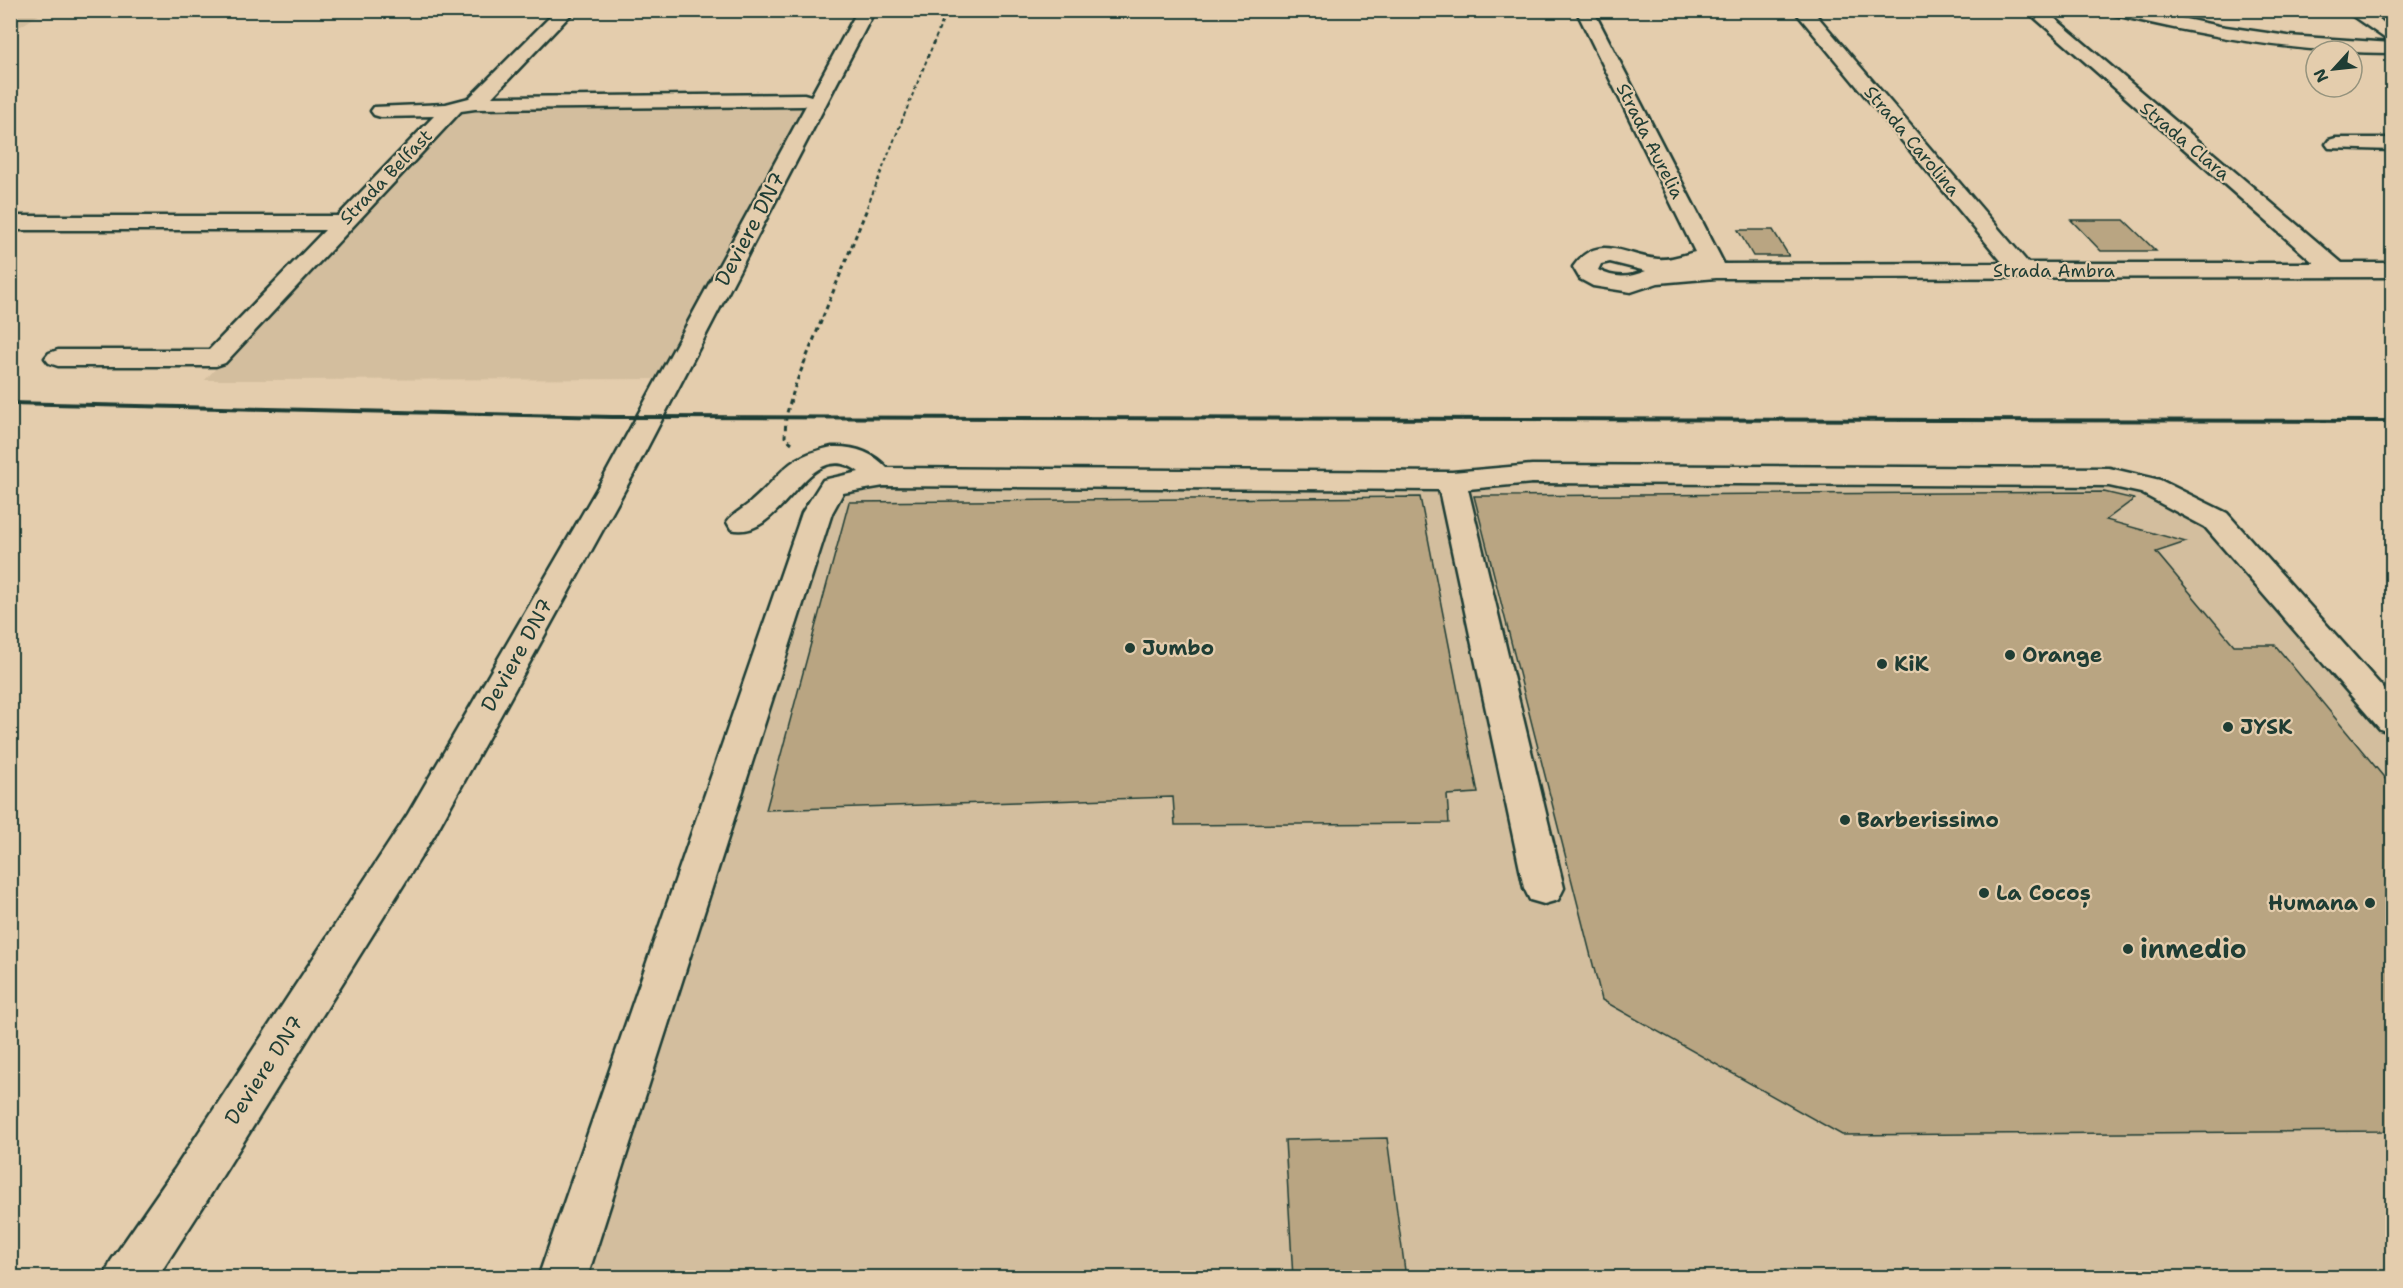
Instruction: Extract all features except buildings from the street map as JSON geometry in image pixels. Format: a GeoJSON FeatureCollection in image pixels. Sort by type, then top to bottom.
{"type":"FeatureCollection","features":[{"type":"Feature","properties":{"kind":"street"},"geometry":{"type":"LineString","coordinates":[[475,103],[567,10]]}},
{"type":"Feature","properties":{"kind":"street","name":"Deviere DN7"},"geometry":{"type":"LineString","coordinates":[[129,1278],[421,825],[619,475],[867,10]]}},
{"type":"Feature","properties":{"kind":"street","name":"Strada Aurelia"},"geometry":{"type":"LineString","coordinates":[[1584,10],[1712,263]]}},
{"type":"Feature","properties":{"kind":"street","name":"Strada Carolina"},"geometry":{"type":"LineString","coordinates":[[1802,10],[2022,271]]}},
{"type":"Feature","properties":{"kind":"street","name":"Strada Clara"},"geometry":{"type":"LineString","coordinates":[[2034,10],[2337,271]]}},
{"type":"Feature","properties":{"kind":"street"},"geometry":{"type":"LineString","coordinates":[[2117,10],[2243,36],[2311,44],[2392,48]]}},
{"type":"Feature","properties":{"kind":"street"},"geometry":{"type":"LineString","coordinates":[[2352,10],[2392,35]]}},
{"type":"Feature","properties":{"kind":"street","name":"Strada Belfast"},"geometry":{"type":"LineString","coordinates":[[58,358],[216,358],[449,110],[463,103],[804,100]]}},
{"type":"Feature","properties":{"kind":"street"},"geometry":{"type":"LineString","coordinates":[[381,111],[449,110]]}},
{"type":"Feature","properties":{"kind":"street"},"geometry":{"type":"LineString","coordinates":[[2336,144],[2392,144]]}},
{"type":"Feature","properties":{"kind":"street"},"geometry":{"type":"LineString","coordinates":[[10,223],[343,223]]}},
{"type":"Feature","properties":{"kind":"street","name":"Strada Ambra"},"geometry":{"type":"LineString","coordinates":[[1712,263],[2022,271],[2392,270]]}},
{"type":"Feature","properties":{"kind":"street"},"geometry":{"type":"LineString","coordinates":[[742,522],[755,516],[798,469],[812,462],[832,456],[853,456],[871,465],[880,478]]}},
{"type":"Feature","properties":{"kind":"street"},"geometry":{"type":"LineString","coordinates":[[562,1278],[817,513],[833,486],[880,478],[1452,481],[1532,474],[2109,477],[2150,486],[2216,520],[2392,720]]}},
{"type":"Feature","properties":{"kind":"street"},"geometry":{"type":"LineString","coordinates":[[1452,481],[1544,888]]}},
{"type":"Feature","properties":{"kind":"path"},"geometry":{"type":"LineString","coordinates":[[812,462],[785,437],[786,416],[796,383],[947,10]]}},
{"type":"Feature","properties":{"kind":"shaded area"},"geometry":{"type":"Polygon","coordinates":[[[11,10],[45,10],[45,11],[11,32],[11,10]]]}},
{"type":"Feature","properties":{"kind":"shaded area"},"geometry":{"type":"Polygon","coordinates":[[[459,107],[811,107],[679,379],[205,380],[459,107]]]}},
{"type":"Feature","properties":{"kind":"shaded area"},"geometry":{"type":"Polygon","coordinates":[[[2109,477],[2216,520],[2392,720],[2392,1277],[562,1278],[833,486],[2109,477]]]}},
{"type":"Feature","properties":{"kind":"railway"},"geometry":{"type":"LineString","coordinates":[[10,403],[612,417],[2392,421]]}},
{"type":"Feature","properties":{"kind":"place","name":"Jumbo"},"geometry":{"type":"Point","coordinates":[1130,648]}},
{"type":"Feature","properties":{"kind":"place","name":"Orange"},"geometry":{"type":"Point","coordinates":[2010,655]}},
{"type":"Feature","properties":{"kind":"place","name":"KiK"},"geometry":{"type":"Point","coordinates":[1882,664]}},
{"type":"Feature","properties":{"kind":"place","name":"JYSK"},"geometry":{"type":"Point","coordinates":[2228,727]}},
{"type":"Feature","properties":{"kind":"place","name":"Barberissimo"},"geometry":{"type":"Point","coordinates":[1845,820]}},
{"type":"Feature","properties":{"kind":"place","name":"La Cocoș"},"geometry":{"type":"Point","coordinates":[1984,893]}},
{"type":"Feature","properties":{"kind":"place","name":"Humana"},"geometry":{"type":"Point","coordinates":[2370,903]}},
{"type":"Feature","properties":{"kind":"place","name":"inmedio"},"geometry":{"type":"Point","coordinates":[2128,949]}}]}
